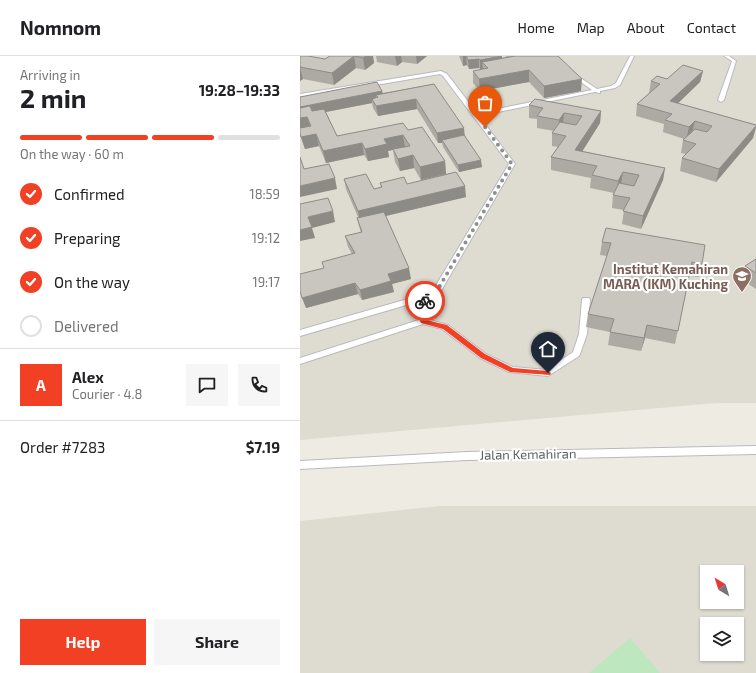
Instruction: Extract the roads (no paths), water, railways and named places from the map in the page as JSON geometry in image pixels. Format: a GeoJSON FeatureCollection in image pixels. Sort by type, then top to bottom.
{"type":"FeatureCollection","features":[{"type":"Feature","properties":{"kind":"lane"},"geometry":{"type":"LineString","coordinates":[[476,116],[598,92],[618,84],[632,56]]}},
{"type":"Feature","properties":{"kind":"lane"},"geometry":{"type":"LineString","coordinates":[[721,100],[734,61],[726,56]]}},
{"type":"Feature","properties":{"kind":"lane"},"geometry":{"type":"LineString","coordinates":[[566,67],[598,92]]}},
{"type":"Feature","properties":{"kind":"lane"},"geometry":{"type":"LineString","coordinates":[[300,96],[441,72],[445,74],[512,164],[435,294],[421,304],[419,310],[423,321]]}},
{"type":"Feature","properties":{"kind":"lane"},"geometry":{"type":"LineString","coordinates":[[300,333],[435,294]]}},
{"type":"Feature","properties":{"kind":"lane"},"geometry":{"type":"LineString","coordinates":[[300,362],[423,321],[445,327],[483,356],[512,370],[548,373],[576,354],[583,334],[586,300]]}},
{"type":"Feature","properties":{"kind":"lane","name":"Jalan Kemahiran"},"geometry":{"type":"LineString","coordinates":[[300,465],[467,456],[756,450]]}},
{"type":"Feature","properties":{"kind":"place","name":"Institut Kemahiran MARA (IKM) Kuching"},"geometry":{"type":"Point","coordinates":[742,293]}}]}
